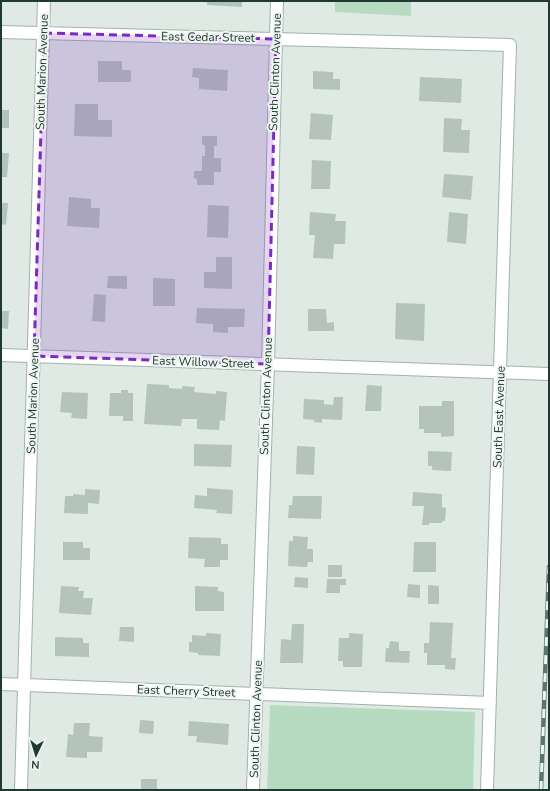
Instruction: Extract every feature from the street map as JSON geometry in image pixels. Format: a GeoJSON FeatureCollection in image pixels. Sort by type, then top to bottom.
{"type":"FeatureCollection","features":[{"type":"Feature","properties":{"kind":"street","name":"South Marion Avenue"},"geometry":{"type":"LineString","coordinates":[[21,790],[44,1]]}},
{"type":"Feature","properties":{"kind":"street","name":"South Clinton Avenue"},"geometry":{"type":"LineString","coordinates":[[253,790],[268,364],[277,1]]}},
{"type":"Feature","properties":{"kind":"street","name":"East Cedar Street"},"geometry":{"type":"LineString","coordinates":[[1,32],[510,45]]}},
{"type":"Feature","properties":{"kind":"street","name":"South East Avenue"},"geometry":{"type":"LineString","coordinates":[[487,790],[510,45]]}},
{"type":"Feature","properties":{"kind":"street","name":"East Willow Street"},"geometry":{"type":"LineString","coordinates":[[1,355],[549,374]]}},
{"type":"Feature","properties":{"kind":"street","name":"East Cherry Street"},"geometry":{"type":"LineString","coordinates":[[1,684],[490,703]]}},
{"type":"Feature","properties":{"kind":"highlighted area"},"geometry":{"type":"Polygon","coordinates":[[[44,33],[276,39],[268,364],[34,356],[44,33]]]}},
{"type":"Feature","properties":{"kind":"green space"},"geometry":{"type":"Polygon","coordinates":[[[335,1],[411,1],[411,16],[335,12],[335,1]]]}},
{"type":"Feature","properties":{"kind":"green space"},"geometry":{"type":"Polygon","coordinates":[[[270,705],[475,712],[473,790],[267,790],[270,705]]]}},
{"type":"Feature","properties":{"kind":"building"},"geometry":{"type":"Polygon","coordinates":[[[207,1],[242,1],[242,7],[207,5],[207,1]]]}},
{"type":"Feature","properties":{"kind":"building"},"geometry":{"type":"Polygon","coordinates":[[[98,61],[122,61],[122,70],[131,70],[131,82],[98,82],[98,61]]]}},
{"type":"Feature","properties":{"kind":"building"},"geometry":{"type":"Polygon","coordinates":[[[193,68],[228,70],[227,91],[199,89],[199,78],[192,77],[193,68]]]}},
{"type":"Feature","properties":{"kind":"building"},"geometry":{"type":"Polygon","coordinates":[[[313,71],[333,72],[333,79],[340,79],[340,90],[313,89],[313,71]]]}},
{"type":"Feature","properties":{"kind":"building"},"geometry":{"type":"Polygon","coordinates":[[[420,77],[462,79],[461,103],[419,101],[420,77]]]}},
{"type":"Feature","properties":{"kind":"building"},"geometry":{"type":"Polygon","coordinates":[[[75,104],[98,104],[98,120],[112,120],[112,137],[74,136],[75,104]]]}},
{"type":"Feature","properties":{"kind":"building"},"geometry":{"type":"Polygon","coordinates":[[[1,110],[9,110],[9,128],[1,128],[1,110]]]}},
{"type":"Feature","properties":{"kind":"building"},"geometry":{"type":"Polygon","coordinates":[[[311,113],[333,115],[331,140],[309,139],[311,113]]]}},
{"type":"Feature","properties":{"kind":"building"},"geometry":{"type":"Polygon","coordinates":[[[444,118],[462,119],[461,130],[470,130],[469,153],[443,152],[444,118]]]}},
{"type":"Feature","properties":{"kind":"building"},"geometry":{"type":"Polygon","coordinates":[[[202,136],[217,136],[217,146],[214,146],[214,158],[221,158],[221,172],[214,172],[214,185],[197,185],[197,179],[194,178],[194,171],[202,171],[202,156],[205,156],[205,145],[202,145],[202,136]]]}},
{"type":"Feature","properties":{"kind":"building"},"geometry":{"type":"Polygon","coordinates":[[[1,153],[9,153],[7,177],[1,177],[1,153]]]}},
{"type":"Feature","properties":{"kind":"building"},"geometry":{"type":"Polygon","coordinates":[[[312,160],[331,161],[330,189],[311,189],[312,160]]]}},
{"type":"Feature","properties":{"kind":"building"},"geometry":{"type":"Polygon","coordinates":[[[444,174],[473,176],[471,200],[442,197],[444,174]]]}},
{"type":"Feature","properties":{"kind":"building"},"geometry":{"type":"Polygon","coordinates":[[[69,197],[91,199],[91,208],[100,208],[99,228],[67,226],[69,197]]]}},
{"type":"Feature","properties":{"kind":"building"},"geometry":{"type":"Polygon","coordinates":[[[1,203],[8,203],[6,225],[1,224],[1,203]]]}},
{"type":"Feature","properties":{"kind":"building"},"geometry":{"type":"Polygon","coordinates":[[[208,205],[229,206],[228,238],[207,237],[208,205]]]}},
{"type":"Feature","properties":{"kind":"building"},"geometry":{"type":"Polygon","coordinates":[[[310,212],[336,214],[335,221],[346,221],[345,244],[334,244],[333,259],[313,258],[315,235],[309,235],[310,212]]]}},
{"type":"Feature","properties":{"kind":"building"},"geometry":{"type":"Polygon","coordinates":[[[449,212],[468,214],[466,244],[447,242],[449,212]]]}},
{"type":"Feature","properties":{"kind":"building"},"geometry":{"type":"Polygon","coordinates":[[[216,257],[232,257],[232,289],[204,288],[204,272],[216,272],[216,257]]]}},
{"type":"Feature","properties":{"kind":"building"},"geometry":{"type":"Polygon","coordinates":[[[108,276],[127,276],[127,289],[107,288],[108,276]]]}},
{"type":"Feature","properties":{"kind":"building"},"geometry":{"type":"Polygon","coordinates":[[[153,278],[175,279],[175,306],[153,306],[153,278]]]}},
{"type":"Feature","properties":{"kind":"building"},"geometry":{"type":"Polygon","coordinates":[[[94,294],[106,295],[105,322],[92,321],[94,294]]]}},
{"type":"Feature","properties":{"kind":"building"},"geometry":{"type":"Polygon","coordinates":[[[396,303],[425,304],[424,341],[395,339],[396,303]]]}},
{"type":"Feature","properties":{"kind":"building"},"geometry":{"type":"Polygon","coordinates":[[[197,308],[245,309],[244,327],[228,327],[228,333],[213,332],[213,324],[196,323],[197,308]]]}},
{"type":"Feature","properties":{"kind":"building"},"geometry":{"type":"Polygon","coordinates":[[[308,309],[326,309],[327,323],[334,322],[334,331],[308,331],[308,309]]]}},
{"type":"Feature","properties":{"kind":"building"},"geometry":{"type":"Polygon","coordinates":[[[1,311],[9,311],[8,329],[1,328],[1,311]]]}},
{"type":"Feature","properties":{"kind":"building"},"geometry":{"type":"Polygon","coordinates":[[[147,384],[169,385],[169,388],[182,389],[182,386],[195,387],[194,392],[216,394],[216,391],[227,392],[225,421],[220,420],[219,430],[197,429],[197,419],[182,419],[181,426],[144,424],[147,384]]]}},
{"type":"Feature","properties":{"kind":"building"},"geometry":{"type":"Polygon","coordinates":[[[367,385],[382,386],[381,411],[365,411],[367,385]]]}},
{"type":"Feature","properties":{"kind":"building"},"geometry":{"type":"Polygon","coordinates":[[[121,390],[128,390],[128,393],[133,393],[133,421],[123,421],[123,416],[109,416],[110,393],[121,393],[121,390]]]}},
{"type":"Feature","properties":{"kind":"building"},"geometry":{"type":"Polygon","coordinates":[[[62,392],[88,393],[87,419],[71,418],[72,413],[60,412],[62,392]]]}},
{"type":"Feature","properties":{"kind":"building"},"geometry":{"type":"Polygon","coordinates":[[[334,397],[343,397],[342,420],[322,419],[322,423],[314,422],[314,420],[303,419],[304,399],[324,400],[324,404],[333,405],[334,397]]]}},
{"type":"Feature","properties":{"kind":"building"},"geometry":{"type":"Polygon","coordinates":[[[442,401],[454,401],[454,436],[441,437],[441,433],[424,433],[424,429],[419,429],[419,406],[442,406],[442,401]]]}},
{"type":"Feature","properties":{"kind":"building"},"geometry":{"type":"Polygon","coordinates":[[[194,444],[232,445],[231,467],[194,466],[194,444]]]}},
{"type":"Feature","properties":{"kind":"building"},"geometry":{"type":"Polygon","coordinates":[[[297,446],[315,447],[314,475],[296,474],[297,446]]]}},
{"type":"Feature","properties":{"kind":"building"},"geometry":{"type":"Polygon","coordinates":[[[428,451],[452,452],[451,471],[432,470],[432,466],[428,466],[428,451]]]}},
{"type":"Feature","properties":{"kind":"building"},"geometry":{"type":"Polygon","coordinates":[[[207,488],[233,490],[232,514],[216,513],[217,510],[194,508],[195,495],[207,496],[207,488]]]}},
{"type":"Feature","properties":{"kind":"building"},"geometry":{"type":"Polygon","coordinates":[[[85,489],[100,490],[99,504],[88,503],[88,514],[64,513],[65,496],[73,496],[73,494],[85,495],[85,489]]]}},
{"type":"Feature","properties":{"kind":"building"},"geometry":{"type":"Polygon","coordinates":[[[413,492],[442,494],[442,507],[446,508],[445,521],[442,521],[442,523],[429,523],[429,525],[422,525],[424,506],[412,506],[413,492]]]}},
{"type":"Feature","properties":{"kind":"building"},"geometry":{"type":"Polygon","coordinates":[[[293,496],[322,496],[321,519],[288,518],[289,505],[292,505],[293,496]]]}},
{"type":"Feature","properties":{"kind":"building"},"geometry":{"type":"Polygon","coordinates":[[[293,536],[308,537],[307,549],[313,549],[313,562],[308,562],[307,567],[288,566],[289,541],[293,541],[293,536]]]}},
{"type":"Feature","properties":{"kind":"building"},"geometry":{"type":"Polygon","coordinates":[[[189,537],[221,538],[221,544],[228,544],[228,560],[220,560],[220,567],[204,567],[205,559],[188,558],[189,537]]]}},
{"type":"Feature","properties":{"kind":"building"},"geometry":{"type":"Polygon","coordinates":[[[63,542],[83,542],[83,548],[90,548],[90,560],[63,560],[63,542]]]}},
{"type":"Feature","properties":{"kind":"building"},"geometry":{"type":"Polygon","coordinates":[[[414,542],[436,542],[436,572],[413,572],[414,542]]]}},
{"type":"Feature","properties":{"kind":"building"},"geometry":{"type":"Polygon","coordinates":[[[328,565],[342,565],[342,577],[328,577],[328,565]]]}},
{"type":"Feature","properties":{"kind":"building"},"geometry":{"type":"Polygon","coordinates":[[[295,577],[308,578],[308,588],[294,587],[295,577]]]}},
{"type":"Feature","properties":{"kind":"building"},"geometry":{"type":"Polygon","coordinates":[[[327,579],[346,579],[346,585],[340,585],[340,593],[326,593],[327,579]]]}},
{"type":"Feature","properties":{"kind":"building"},"geometry":{"type":"Polygon","coordinates":[[[408,584],[420,585],[420,598],[407,597],[408,584]]]}},
{"type":"Feature","properties":{"kind":"building"},"geometry":{"type":"Polygon","coordinates":[[[428,585],[439,586],[439,604],[428,604],[428,585]]]}},
{"type":"Feature","properties":{"kind":"building"},"geometry":{"type":"Polygon","coordinates":[[[61,586],[79,587],[78,591],[84,591],[83,598],[93,598],[91,615],[59,613],[61,586]]]}},
{"type":"Feature","properties":{"kind":"building"},"geometry":{"type":"Polygon","coordinates":[[[195,586],[218,587],[218,591],[224,592],[224,611],[195,611],[195,586]]]}},
{"type":"Feature","properties":{"kind":"building"},"geometry":{"type":"Polygon","coordinates":[[[430,622],[453,623],[451,658],[456,658],[455,670],[445,669],[445,665],[427,665],[427,653],[424,653],[424,643],[429,643],[430,622]]]}},
{"type":"Feature","properties":{"kind":"building"},"geometry":{"type":"Polygon","coordinates":[[[292,624],[304,624],[303,663],[280,663],[281,639],[291,640],[292,624]]]}},
{"type":"Feature","properties":{"kind":"building"},"geometry":{"type":"Polygon","coordinates":[[[120,627],[134,627],[134,642],[119,641],[120,627]]]}},
{"type":"Feature","properties":{"kind":"building"},"geometry":{"type":"Polygon","coordinates":[[[206,633],[221,634],[220,656],[198,655],[198,653],[189,652],[189,642],[192,642],[192,635],[206,636],[206,633]]]}},
{"type":"Feature","properties":{"kind":"building"},"geometry":{"type":"Polygon","coordinates":[[[349,633],[363,634],[362,667],[343,667],[343,661],[338,661],[339,638],[349,638],[349,633]]]}},
{"type":"Feature","properties":{"kind":"building"},"geometry":{"type":"Polygon","coordinates":[[[55,637],[83,638],[83,643],[89,643],[89,657],[55,656],[55,637]]]}},
{"type":"Feature","properties":{"kind":"building"},"geometry":{"type":"Polygon","coordinates":[[[390,641],[399,642],[399,651],[410,651],[409,663],[385,662],[386,648],[389,648],[390,641]]]}},
{"type":"Feature","properties":{"kind":"building"},"geometry":{"type":"Polygon","coordinates":[[[140,720],[154,721],[153,734],[139,733],[140,720]]]}},
{"type":"Feature","properties":{"kind":"building"},"geometry":{"type":"Polygon","coordinates":[[[189,721],[229,724],[228,745],[196,742],[197,736],[188,736],[189,721]]]}},
{"type":"Feature","properties":{"kind":"building"},"geometry":{"type":"Polygon","coordinates":[[[74,723],[90,723],[89,736],[103,737],[102,752],[87,752],[87,758],[66,757],[68,734],[73,735],[74,723]]]}},
{"type":"Feature","properties":{"kind":"building"},"geometry":{"type":"Polygon","coordinates":[[[141,779],[157,779],[157,790],[141,790],[141,779]]]}},
{"type":"Feature","properties":{"kind":"railway"},"geometry":{"type":"LineString","coordinates":[[541,790],[549,567]]}}]}
